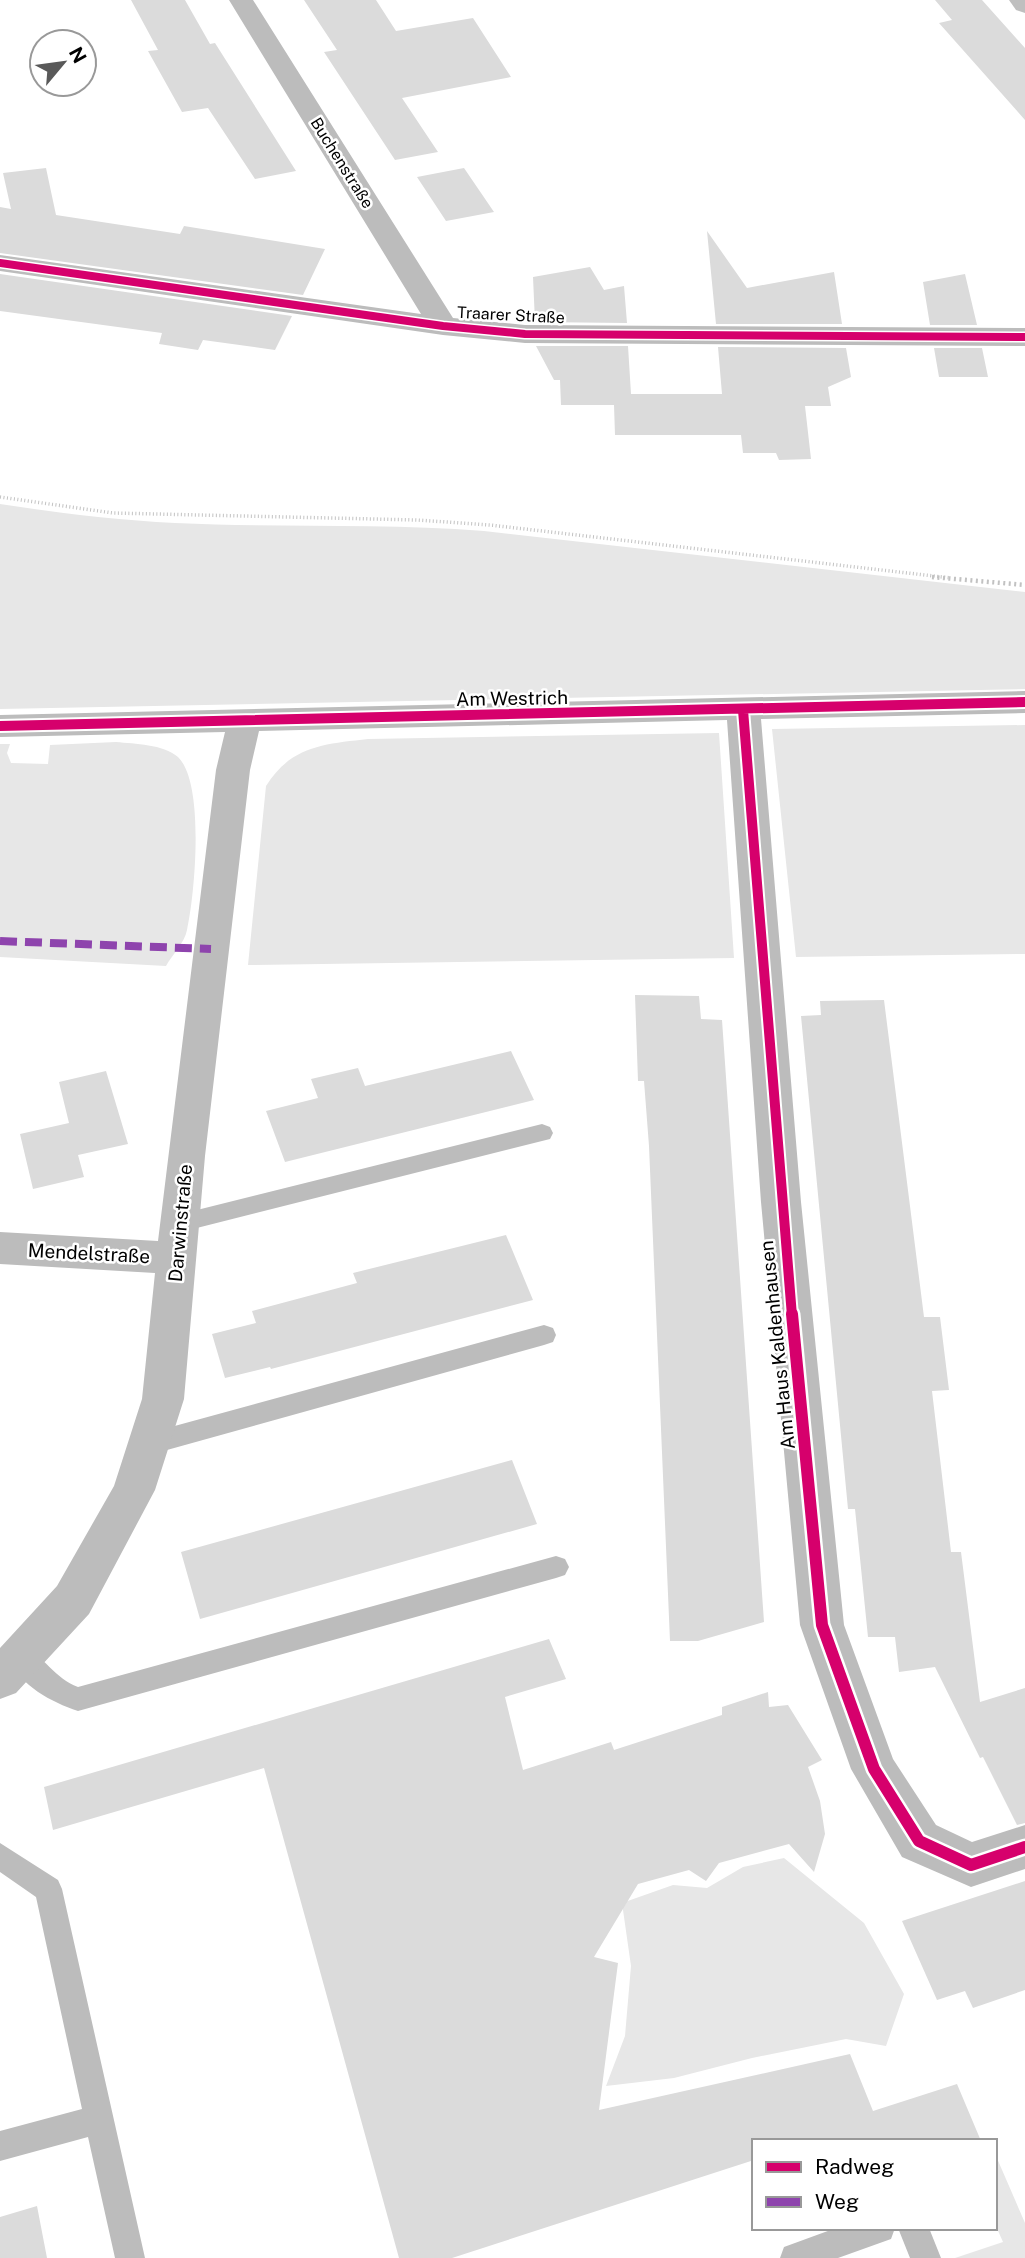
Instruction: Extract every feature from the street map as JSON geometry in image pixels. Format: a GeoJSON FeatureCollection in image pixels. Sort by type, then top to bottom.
{"type":"FeatureCollection","features":[{"type":"Feature","properties":{"kind":"main road"},"geometry":{"type":"LineString","coordinates":[[1021,0],[1025,5]]}},
{"type":"Feature","properties":{"kind":"street","name":"Buchenstraße"},"geometry":{"type":"LineString","coordinates":[[241,0],[443,326]]}},
{"type":"Feature","properties":{"kind":"street","name":"Traarer Straße"},"geometry":{"type":"LineString","coordinates":[[0,263],[443,326],[525,334],[1025,337]]}},
{"type":"Feature","properties":{"kind":"street","name":"Am Westrich"},"geometry":{"type":"LineString","coordinates":[[0,726],[1025,702]]}},
{"type":"Feature","properties":{"kind":"street","name":"Am Haus Kaldenhausen"},"geometry":{"type":"LineString","coordinates":[[743,710],[781,1202],[822,1625],[874,1769],[919,1841],[971,1865],[1025,1847]]}},
{"type":"Feature","properties":{"kind":"street","name":"Darwinstraße"},"geometry":{"type":"LineString","coordinates":[[11,1669],[73,1600],[134,1490],[163,1399],[189,1128],[233,770],[244,722]]}},
{"type":"Feature","properties":{"kind":"street","name":"Mendelstraße"},"geometry":{"type":"LineString","coordinates":[[0,1248],[179,1240]]}},
{"type":"Feature","properties":{"kind":"lane"},"geometry":{"type":"LineString","coordinates":[[179,1240],[542,1133]]}},
{"type":"Feature","properties":{"kind":"lane"},"geometry":{"type":"LineString","coordinates":[[149,1444],[544,1335]]}},
{"type":"Feature","properties":{"kind":"lane"},"geometry":{"type":"LineString","coordinates":[[11,1669],[57,1692],[78,1699],[556,1567]]}},
{"type":"Feature","properties":{"kind":"lane"},"geometry":{"type":"LineString","coordinates":[[0,1856],[48,1889],[130,2258]]}},
{"type":"Feature","properties":{"kind":"lane"},"geometry":{"type":"LineString","coordinates":[[0,2146],[99,2119]]}},
{"type":"Feature","properties":{"kind":"lane"},"geometry":{"type":"LineString","coordinates":[[795,2258],[874,2230]]}},
{"type":"Feature","properties":{"kind":"lane"},"geometry":{"type":"LineString","coordinates":[[915,2230],[926,2258]]}},
{"type":"Feature","properties":{"kind":"path"},"geometry":{"type":"LineString","coordinates":[[0,497],[114,513],[417,520],[490,525],[903,574],[1025,585]]}},
{"type":"Feature","properties":{"kind":"shaded area"},"geometry":{"type":"Polygon","coordinates":[[[0,504],[87,516],[175,523],[484,531],[1025,592],[1025,689],[0,709],[0,504]]]}},
{"type":"Feature","properties":{"kind":"shaded area"},"geometry":{"type":"Polygon","coordinates":[[[1025,725],[1025,954],[796,957],[772,729],[1025,725]]]}},
{"type":"Feature","properties":{"kind":"shaded area"},"geometry":{"type":"Polygon","coordinates":[[[719,733],[734,958],[248,965],[266,786],[286,762],[310,749],[368,739],[719,733]]]}},
{"type":"Feature","properties":{"kind":"shaded area"},"geometry":{"type":"Polygon","coordinates":[[[116,742],[165,749],[178,757],[186,770],[192,790],[196,840],[193,891],[184,939],[166,966],[0,957],[0,744],[10,744],[7,753],[11,763],[48,764],[50,745],[116,742]]]}},
{"type":"Feature","properties":{"kind":"shaded area"},"geometry":{"type":"Polygon","coordinates":[[[784,1858],[864,1923],[904,1994],[886,2046],[846,2039],[752,2058],[674,2078],[606,2086],[625,2036],[631,1966],[622,1903],[673,1885],[707,1888],[743,1867],[784,1858]]]}},
{"type":"Feature","properties":{"kind":"shaded area"},"geometry":{"type":"Polygon","coordinates":[[[997,2158],[1025,2223],[1025,2258],[955,2258],[1003,2242],[997,2228],[997,2158]]]}},
{"type":"Feature","properties":{"kind":"building"},"geometry":{"type":"Polygon","coordinates":[[[131,0],[185,0],[210,44],[215,43],[296,171],[255,179],[208,108],[182,112],[148,51],[158,50],[131,0]]]}},
{"type":"Feature","properties":{"kind":"building"},"geometry":{"type":"Polygon","coordinates":[[[304,0],[376,0],[396,31],[473,18],[511,77],[402,98],[438,152],[395,160],[324,52],[337,50],[304,0]]]}},
{"type":"Feature","properties":{"kind":"building"},"geometry":{"type":"Polygon","coordinates":[[[935,0],[982,0],[1025,48],[1025,120],[939,23],[952,20],[935,0]]]}},
{"type":"Feature","properties":{"kind":"building"},"geometry":{"type":"Polygon","coordinates":[[[46,168],[56,215],[180,234],[184,226],[325,249],[303,295],[0,253],[0,207],[11,209],[3,173],[46,168]]]}},
{"type":"Feature","properties":{"kind":"building"},"geometry":{"type":"Polygon","coordinates":[[[464,168],[494,212],[446,221],[417,177],[464,168]]]}},
{"type":"Feature","properties":{"kind":"building"},"geometry":{"type":"Polygon","coordinates":[[[707,231],[747,288],[834,272],[842,324],[716,324],[707,231]]]}},
{"type":"Feature","properties":{"kind":"building"},"geometry":{"type":"Polygon","coordinates":[[[590,267],[604,290],[624,286],[627,323],[535,322],[533,277],[590,267]]]}},
{"type":"Feature","properties":{"kind":"building"},"geometry":{"type":"Polygon","coordinates":[[[0,274],[292,316],[275,350],[203,340],[198,350],[159,344],[162,333],[0,311],[0,274]]]}},
{"type":"Feature","properties":{"kind":"building"},"geometry":{"type":"Polygon","coordinates":[[[965,274],[977,325],[930,325],[923,282],[965,274]]]}},
{"type":"Feature","properties":{"kind":"building"},"geometry":{"type":"Polygon","coordinates":[[[536,346],[628,346],[631,394],[722,394],[718,347],[846,348],[851,377],[828,387],[831,406],[805,406],[811,459],[779,460],[776,453],[743,453],[741,435],[615,435],[614,405],[561,405],[560,380],[554,380],[536,346]]]}},
{"type":"Feature","properties":{"kind":"building"},"geometry":{"type":"Polygon","coordinates":[[[934,348],[982,348],[988,377],[939,377],[934,348]]]}},
{"type":"Feature","properties":{"kind":"building"},"geometry":{"type":"Polygon","coordinates":[[[635,995],[699,996],[701,1019],[722,1020],[764,1622],[698,1641],[670,1641],[649,1146],[644,1081],[638,1081],[635,995]]]}},
{"type":"Feature","properties":{"kind":"building"},"geometry":{"type":"Polygon","coordinates":[[[884,1000],[924,1317],[940,1317],[949,1390],[932,1391],[951,1552],[961,1552],[980,1702],[1025,1688],[1025,1823],[1017,1825],[935,1667],[899,1672],[895,1637],[868,1637],[855,1509],[848,1509],[801,1016],[821,1015],[820,1001],[884,1000]]]}},
{"type":"Feature","properties":{"kind":"building"},"geometry":{"type":"Polygon","coordinates":[[[511,1051],[534,1100],[285,1162],[266,1111],[318,1098],[311,1079],[358,1068],[365,1086],[511,1051]]]}},
{"type":"Feature","properties":{"kind":"building"},"geometry":{"type":"Polygon","coordinates":[[[106,1071],[128,1144],[78,1155],[84,1177],[33,1189],[20,1134],[69,1123],[59,1082],[106,1071]]]}},
{"type":"Feature","properties":{"kind":"building"},"geometry":{"type":"Polygon","coordinates":[[[506,1235],[533,1300],[271,1369],[270,1367],[225,1378],[212,1334],[256,1323],[252,1311],[357,1283],[353,1273],[506,1235]]]}},
{"type":"Feature","properties":{"kind":"building"},"geometry":{"type":"Polygon","coordinates":[[[512,1460],[537,1524],[200,1619],[181,1552],[512,1460]]]}},
{"type":"Feature","properties":{"kind":"building"},"geometry":{"type":"Polygon","coordinates":[[[549,1639],[566,1679],[505,1697],[523,1770],[611,1742],[614,1750],[722,1715],[722,1707],[768,1692],[769,1707],[788,1705],[822,1760],[808,1767],[820,1801],[825,1834],[814,1872],[789,1844],[719,1863],[706,1881],[689,1870],[638,1884],[594,1957],[618,1963],[599,2110],[850,2054],[873,2111],[957,2084],[980,2139],[752,2139],[752,2161],[452,2258],[399,2258],[264,1768],[53,1830],[44,1787],[549,1639]]]}},
{"type":"Feature","properties":{"kind":"building"},"geometry":{"type":"Polygon","coordinates":[[[1025,1881],[1025,1990],[973,2008],[965,1991],[937,2000],[902,1921],[1025,1881]]]}},
{"type":"Feature","properties":{"kind":"building"},"geometry":{"type":"Polygon","coordinates":[[[37,2206],[47,2258],[0,2258],[0,2217],[37,2206]]]}},
{"type":"Feature","properties":{"kind":"marked path"},"geometry":{"type":"LineString","coordinates":[[0,941],[211,949]]}},
{"type":"Feature","properties":{"kind":"cycle path"},"geometry":{"type":"LineString","coordinates":[[0,263],[443,326],[525,334],[1025,337]]}},
{"type":"Feature","properties":{"kind":"cycle path"},"geometry":{"type":"LineString","coordinates":[[0,726],[1025,702]]}},
{"type":"Feature","properties":{"kind":"cycle path"},"geometry":{"type":"LineString","coordinates":[[743,710],[781,1202],[822,1625],[874,1769],[919,1841],[971,1865],[1025,1847]]}}]}
